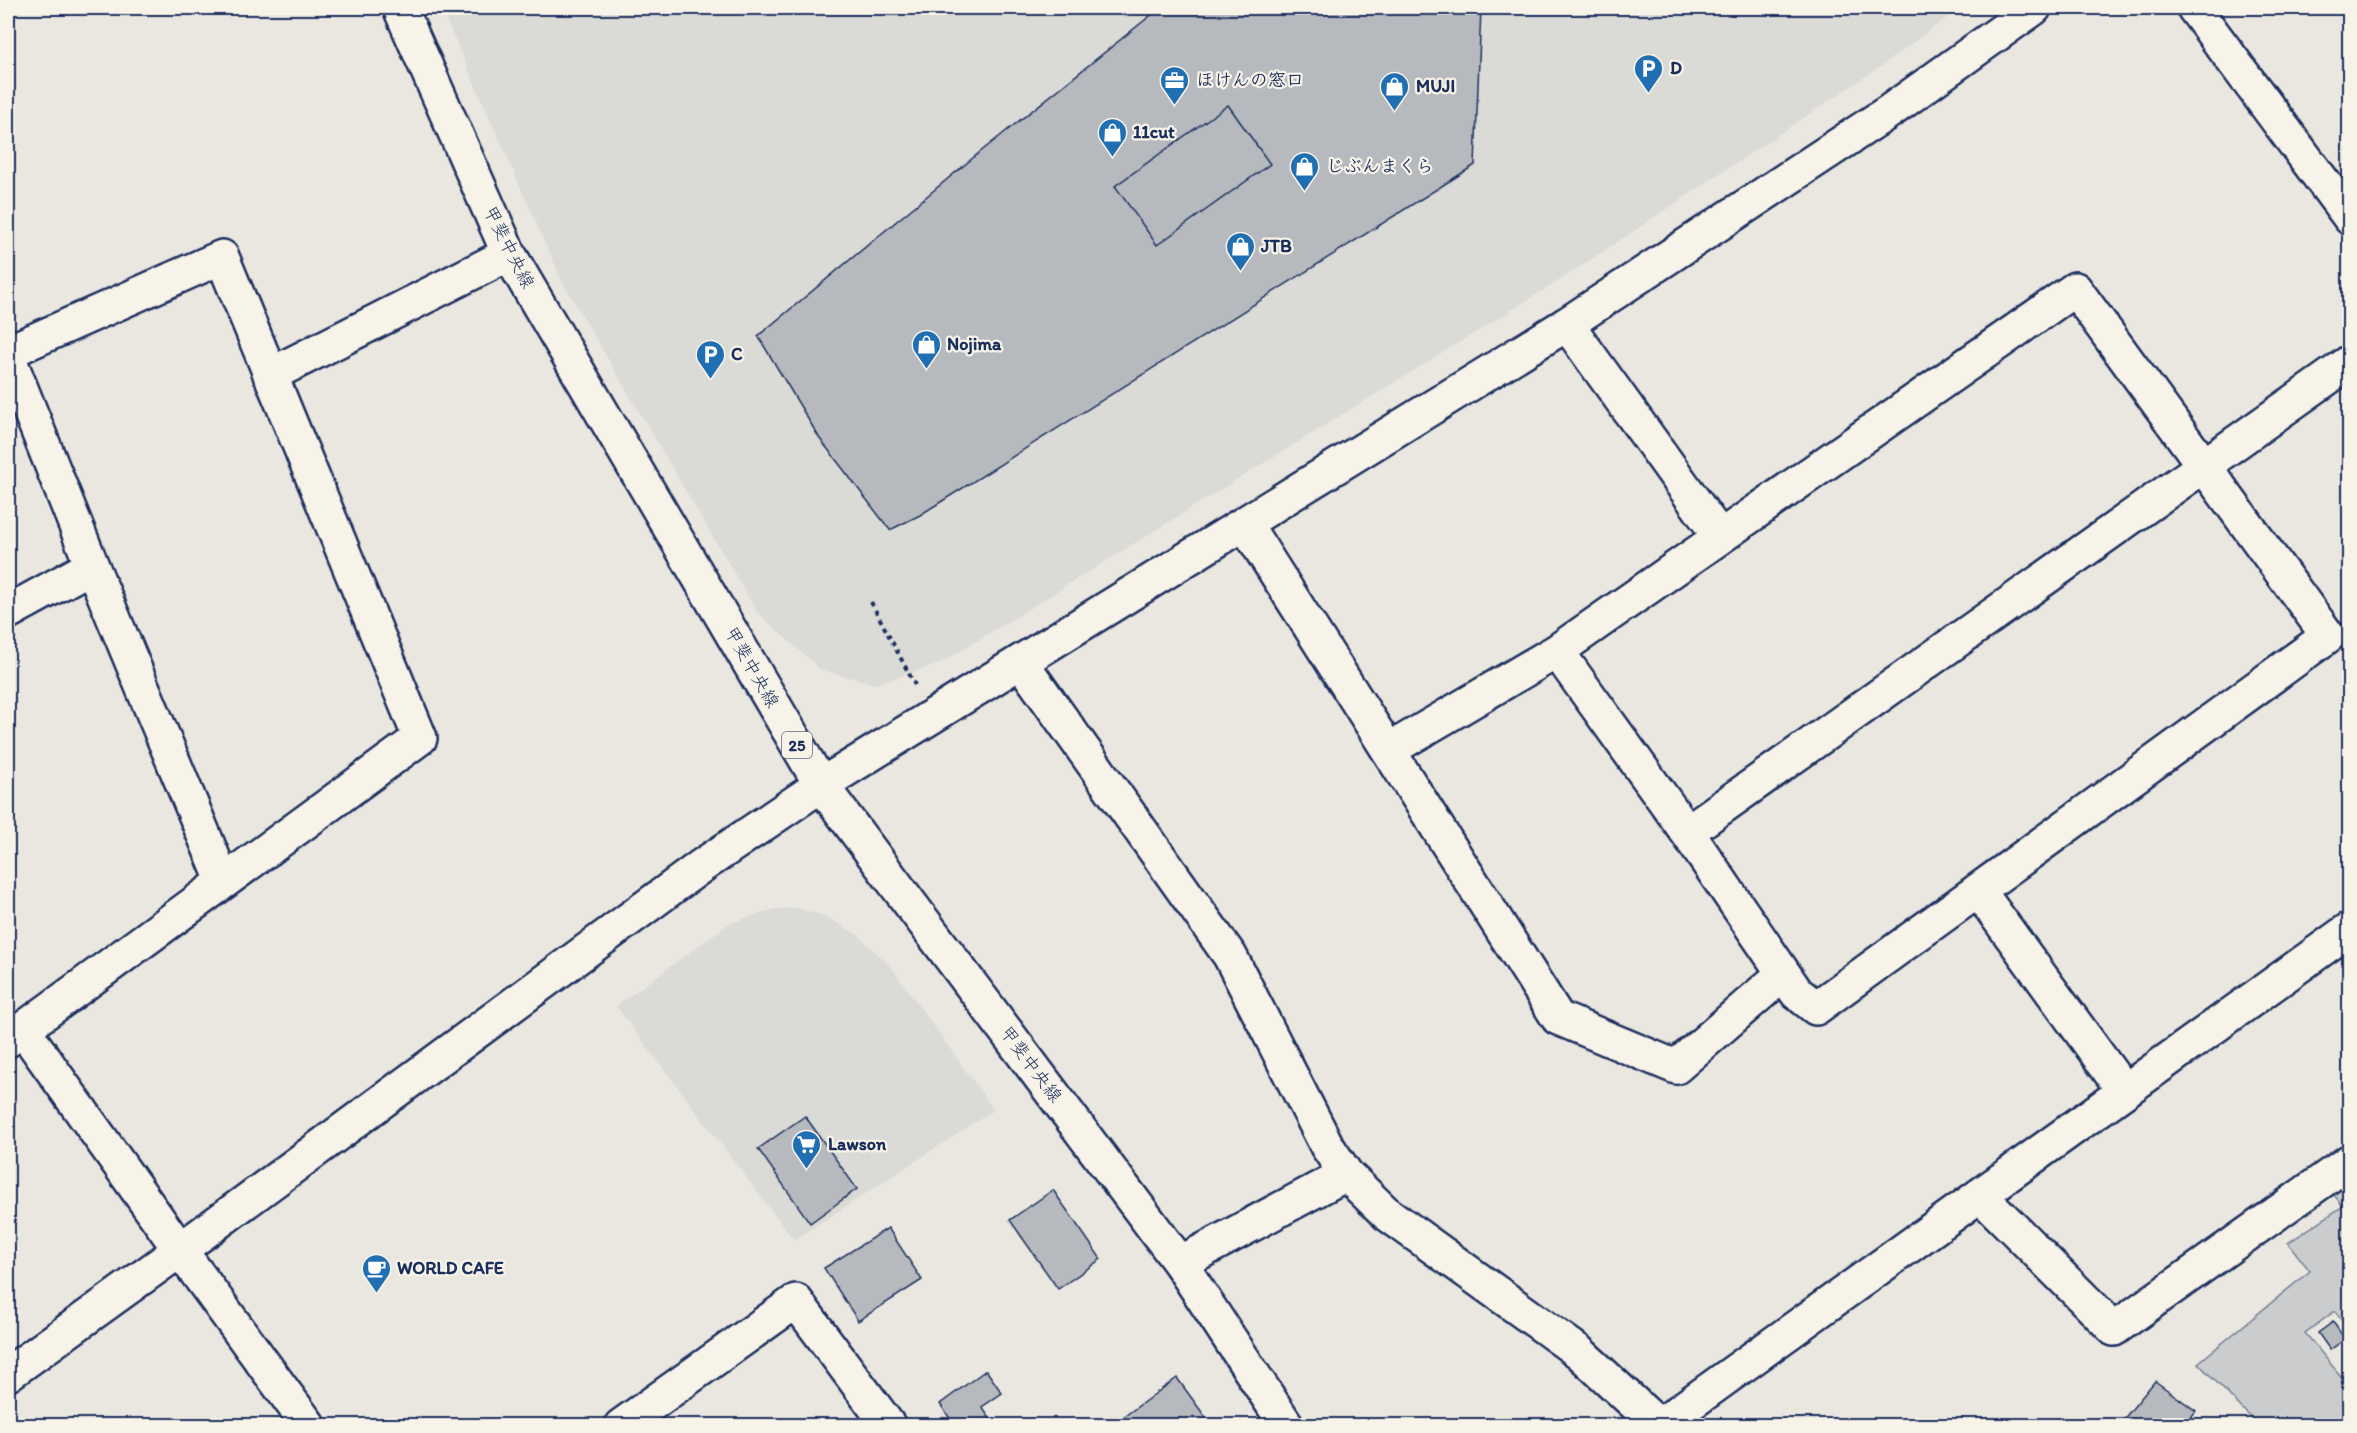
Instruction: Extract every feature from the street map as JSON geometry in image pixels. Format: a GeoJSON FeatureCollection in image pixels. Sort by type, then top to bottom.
{"type":"FeatureCollection","features":[{"type":"Feature","properties":{"kind":"street","name":"甲斐中央線"},"geometry":{"type":"LineString","coordinates":[[400,8],[509,254],[821,785],[1180,1263],[1287,1425]]}},
{"type":"Feature","properties":{"kind":"street"},"geometry":{"type":"LineString","coordinates":[[8,1374],[700,867],[821,785],[1567,324],[1890,111],[2034,8]]}},
{"type":"Feature","properties":{"kind":"street"},"geometry":{"type":"LineString","coordinates":[[2194,8],[2349,218]]}},
{"type":"Feature","properties":{"kind":"street"},"geometry":{"type":"LineString","coordinates":[[270,375],[509,254]]}},
{"type":"Feature","properties":{"kind":"street"},"geometry":{"type":"LineString","coordinates":[[223,881],[92,566],[8,354],[222,257],[420,738],[15,1035],[180,1250],[309,1425]]}},
{"type":"Feature","properties":{"kind":"street"},"geometry":{"type":"LineString","coordinates":[[1389,750],[1557,651],[2075,289],[2328,636],[1816,1008],[1797,993],[1783,974],[1687,832],[1557,651]]}},
{"type":"Feature","properties":{"kind":"street"},"geometry":{"type":"LineString","coordinates":[[1567,324],[1719,537]]}},
{"type":"Feature","properties":{"kind":"street"},"geometry":{"type":"LineString","coordinates":[[1687,832],[2349,363]]}},
{"type":"Feature","properties":{"kind":"street"},"geometry":{"type":"LineString","coordinates":[[1245,524],[1558,1018],[1676,1067],[1783,974]]}},
{"type":"Feature","properties":{"kind":"street"},"geometry":{"type":"LineString","coordinates":[[8,612],[92,566]]}},
{"type":"Feature","properties":{"kind":"street"},"geometry":{"type":"LineString","coordinates":[[1021,662],[1230,956],[1327,1146],[1346,1174],[1386,1213],[1579,1352],[1659,1425],[2349,929]]}},
{"type":"Feature","properties":{"kind":"street"},"geometry":{"type":"LineString","coordinates":[[1978,890],[2124,1091]]}},
{"type":"Feature","properties":{"kind":"street"},"geometry":{"type":"LineString","coordinates":[[1980,1195],[2114,1329],[2349,1161]]}},
{"type":"Feature","properties":{"kind":"street"},"geometry":{"type":"LineString","coordinates":[[1180,1263],[1346,1174]]}},
{"type":"Feature","properties":{"kind":"street"},"geometry":{"type":"LineString","coordinates":[[621,1425],[796,1301],[890,1425]]}},
{"type":"Feature","properties":{"kind":"path"},"geometry":{"type":"LineString","coordinates":[[871,602],[920,694]]}},
{"type":"Feature","properties":{"kind":"shaded area"},"geometry":{"type":"Polygon","coordinates":[[[441,8],[1960,8],[1880,67],[1560,280],[941,663],[876,684],[821,670],[757,612],[562,281],[441,8]]]}},
{"type":"Feature","properties":{"kind":"shaded area"},"geometry":{"type":"Polygon","coordinates":[[[797,908],[829,918],[858,935],[892,968],[994,1110],[794,1240],[616,1006],[730,923],[775,909],[797,908]]]}},
{"type":"Feature","properties":{"kind":"shaded area"},"geometry":{"type":"Polygon","coordinates":[[[2349,1161],[2349,1331],[2335,1311],[2305,1333],[2349,1386],[2349,1425],[2258,1425],[2198,1363],[2310,1271],[2288,1243],[2343,1206],[2322,1180],[2349,1161]]]}},
{"type":"Feature","properties":{"kind":"building"},"geometry":{"type":"Polygon","coordinates":[[[1160,8],[1481,8],[1475,165],[920,515],[890,530],[820,439],[758,336],[974,157],[1160,8]]]}},
{"type":"Feature","properties":{"kind":"building"},"geometry":{"type":"Polygon","coordinates":[[[1228,105],[1270,164],[1157,245],[1115,186],[1228,105]]]}},
{"type":"Feature","properties":{"kind":"building","name":"Lawson"},"geometry":{"type":"Polygon","coordinates":[[[805,1116],[857,1189],[810,1223],[758,1149],[805,1116]]]}},
{"type":"Feature","properties":{"kind":"building"},"geometry":{"type":"Polygon","coordinates":[[[1053,1190],[1101,1259],[1058,1289],[1010,1220],[1053,1190]]]}},
{"type":"Feature","properties":{"kind":"building"},"geometry":{"type":"Polygon","coordinates":[[[888,1228],[922,1280],[858,1321],[824,1268],[888,1228]]]}},
{"type":"Feature","properties":{"kind":"building"},"geometry":{"type":"Polygon","coordinates":[[[2333,1322],[2345,1339],[2330,1350],[2318,1333],[2333,1322]]]}},
{"type":"Feature","properties":{"kind":"building"},"geometry":{"type":"Polygon","coordinates":[[[986,1370],[1002,1393],[982,1407],[995,1426],[955,1426],[940,1404],[986,1370]]]}},
{"type":"Feature","properties":{"kind":"building"},"geometry":{"type":"Polygon","coordinates":[[[1177,1378],[1212,1426],[1111,1426],[1177,1378]]]}},
{"type":"Feature","properties":{"kind":"building"},"geometry":{"type":"Polygon","coordinates":[[[2155,1381],[2196,1411],[2184,1426],[2118,1426],[2155,1381]]]}},
{"type":"Feature","properties":{"kind":"place","name":"D"},"geometry":{"type":"Point","coordinates":[1649,94]}},
{"type":"Feature","properties":{"kind":"place","name":"ほけんの窓口"},"geometry":{"type":"Point","coordinates":[1175,106]}},
{"type":"Feature","properties":{"kind":"place","name":"MUJI"},"geometry":{"type":"Point","coordinates":[1395,112]}},
{"type":"Feature","properties":{"kind":"place","name":"11cut"},"geometry":{"type":"Point","coordinates":[1112,158]}},
{"type":"Feature","properties":{"kind":"place","name":"じぶんまくら"},"geometry":{"type":"Point","coordinates":[1305,192]}},
{"type":"Feature","properties":{"kind":"place","name":"JTB"},"geometry":{"type":"Point","coordinates":[1240,272]}},
{"type":"Feature","properties":{"kind":"place","name":"Nojima"},"geometry":{"type":"Point","coordinates":[926,370]}},
{"type":"Feature","properties":{"kind":"place","name":"C"},"geometry":{"type":"Point","coordinates":[710,380]}},
{"type":"Feature","properties":{"kind":"place","name":"Lawson"},"geometry":{"type":"Point","coordinates":[807,1170]}},
{"type":"Feature","properties":{"kind":"place","name":"WORLD CAFE"},"geometry":{"type":"Point","coordinates":[376,1294]}}]}
